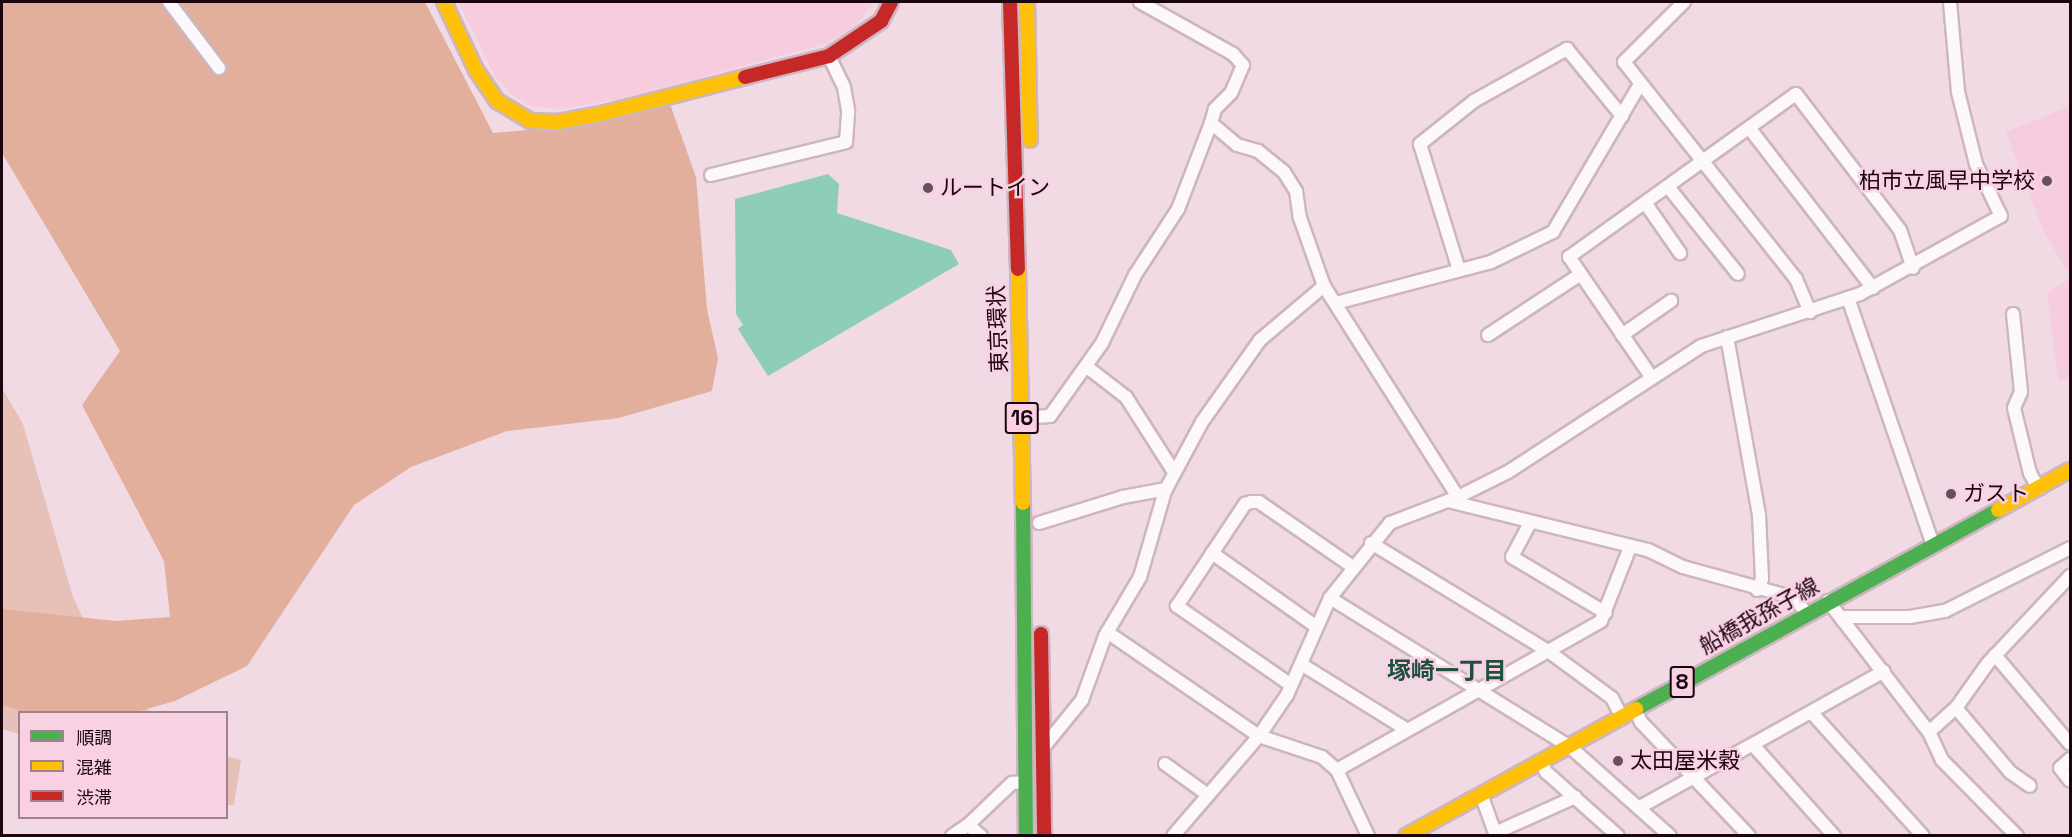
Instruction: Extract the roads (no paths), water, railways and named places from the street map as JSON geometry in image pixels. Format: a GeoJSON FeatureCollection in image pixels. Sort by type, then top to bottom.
{"type":"FeatureCollection","features":[{"type":"Feature","properties":{"kind":"main road"},"geometry":{"type":"LineString","coordinates":[[444,2],[488,91],[507,110],[530,121],[558,122],[605,113],[829,56],[868,32],[881,21],[891,2]]}},
{"type":"Feature","properties":{"kind":"main road","name":"東京環状"},"geometry":{"type":"LineString","coordinates":[[1010,2],[1022,425],[1026,836]]}},
{"type":"Feature","properties":{"kind":"main road"},"geometry":{"type":"LineString","coordinates":[[1028,2],[1030,156]]}},
{"type":"Feature","properties":{"kind":"main road","name":"東京環状"},"geometry":{"type":"LineString","coordinates":[[1031,203],[1039,529]]}},
{"type":"Feature","properties":{"kind":"main road","name":"船橋我孫子線"},"geometry":{"type":"LineString","coordinates":[[1406,836],[1806,613],[2039,489],[2070,470]]}},
{"type":"Feature","properties":{"kind":"main road"},"geometry":{"type":"LineString","coordinates":[[1040,617],[1044,836]]}},
{"type":"Feature","properties":{"kind":"street"},"geometry":{"type":"LineString","coordinates":[[169,2],[219,68]]}},
{"type":"Feature","properties":{"kind":"street"},"geometry":{"type":"LineString","coordinates":[[1035,417],[1050,416],[1087,367],[1135,275],[1178,209],[1215,109],[1231,93],[1243,65],[1233,54],[1140,2]]}},
{"type":"Feature","properties":{"kind":"street"},"geometry":{"type":"LineString","coordinates":[[1684,2],[1624,62],[1639,86],[1796,279],[1810,312]]}},
{"type":"Feature","properties":{"kind":"street"},"geometry":{"type":"LineString","coordinates":[[1173,836],[1259,736],[1291,685],[1330,598],[1389,523],[1453,499],[1508,472],[1701,346],[1810,312],[1873,288],[1913,268],[2001,216],[1976,164],[1958,92],[1950,2]]}},
{"type":"Feature","properties":{"kind":"street"},"geometry":{"type":"LineString","coordinates":[[1459,270],[1420,144],[1474,101],[1567,49],[1622,116]]}},
{"type":"Feature","properties":{"kind":"street"},"geometry":{"type":"LineString","coordinates":[[711,175],[846,142],[846,99],[829,56]]}},
{"type":"Feature","properties":{"kind":"street"},"geometry":{"type":"LineString","coordinates":[[1336,303],[1491,262],[1553,232],[1639,86]]}},
{"type":"Feature","properties":{"kind":"street"},"geometry":{"type":"LineString","coordinates":[[1652,378],[1569,258],[1703,165],[1796,94],[1900,230],[1913,268]]}},
{"type":"Feature","properties":{"kind":"street"},"geometry":{"type":"LineString","coordinates":[[1211,123],[1237,145],[1258,151],[1284,171],[1296,191],[1300,219],[1324,286],[1453,499],[1530,524],[1648,550],[1683,567],[1757,590],[1795,598],[1806,613]]}},
{"type":"Feature","properties":{"kind":"street"},"geometry":{"type":"LineString","coordinates":[[1750,129],[1873,288]]}},
{"type":"Feature","properties":{"kind":"street"},"geometry":{"type":"LineString","coordinates":[[1669,188],[1738,274]]}},
{"type":"Feature","properties":{"kind":"street"},"geometry":{"type":"LineString","coordinates":[[1646,204],[1680,253]]}},
{"type":"Feature","properties":{"kind":"street"},"geometry":{"type":"LineString","coordinates":[[1488,335],[1581,274]]}},
{"type":"Feature","properties":{"kind":"street"},"geometry":{"type":"LineString","coordinates":[[1042,748],[1082,700],[1107,632],[1140,577],[1166,489],[1202,422],[1248,354],[1324,286]]}},
{"type":"Feature","properties":{"kind":"street"},"geometry":{"type":"LineString","coordinates":[[1848,298],[1933,545]]}},
{"type":"Feature","properties":{"kind":"street"},"geometry":{"type":"LineString","coordinates":[[1622,335],[1671,301]]}},
{"type":"Feature","properties":{"kind":"street"},"geometry":{"type":"LineString","coordinates":[[2013,314],[2021,392],[2014,408],[2030,473],[2039,489]]}},
{"type":"Feature","properties":{"kind":"street"},"geometry":{"type":"LineString","coordinates":[[1727,337],[1759,515],[1762,579],[1757,590]]}},
{"type":"Feature","properties":{"kind":"street"},"geometry":{"type":"LineString","coordinates":[[1087,367],[1126,398],[1174,472]]}},
{"type":"Feature","properties":{"kind":"street"},"geometry":{"type":"LineString","coordinates":[[1039,529],[1123,497],[1166,489]]}},
{"type":"Feature","properties":{"kind":"street"},"geometry":{"type":"LineString","coordinates":[[1291,685],[1177,606],[1245,504],[1259,502],[1353,567]]}},
{"type":"Feature","properties":{"kind":"street"},"geometry":{"type":"LineString","coordinates":[[1530,524],[1512,556],[1606,613]]}},
{"type":"Feature","properties":{"kind":"street"},"geometry":{"type":"LineString","coordinates":[[1371,543],[1548,651],[1612,698],[1622,716]]}},
{"type":"Feature","properties":{"kind":"street"},"geometry":{"type":"LineString","coordinates":[[1337,770],[1601,621],[1630,547]]}},
{"type":"Feature","properties":{"kind":"street"},"geometry":{"type":"LineString","coordinates":[[1843,621],[1847,617],[1910,617],[1945,611],[2070,548]]}},
{"type":"Feature","properties":{"kind":"street"},"geometry":{"type":"LineString","coordinates":[[1212,553],[1317,627]]}},
{"type":"Feature","properties":{"kind":"street"},"geometry":{"type":"LineString","coordinates":[[1929,732],[1956,708],[1995,655],[2070,576]]}},
{"type":"Feature","properties":{"kind":"street"},"geometry":{"type":"LineString","coordinates":[[1330,598],[1569,746],[1670,836]]}},
{"type":"Feature","properties":{"kind":"street"},"geometry":{"type":"LineString","coordinates":[[1828,601],[1929,732],[1942,760],[1959,782],[2017,836]]}},
{"type":"Feature","properties":{"kind":"street"},"geometry":{"type":"LineString","coordinates":[[1107,632],[1259,736],[1322,757],[1337,770],[1368,836]]}},
{"type":"Feature","properties":{"kind":"street"},"geometry":{"type":"LineString","coordinates":[[1995,655],[2070,744]]}},
{"type":"Feature","properties":{"kind":"street"},"geometry":{"type":"LineString","coordinates":[[1301,664],[1406,729]]}},
{"type":"Feature","properties":{"kind":"street"},"geometry":{"type":"LineString","coordinates":[[1640,807],[1884,671]]}},
{"type":"Feature","properties":{"kind":"street"},"geometry":{"type":"LineString","coordinates":[[1956,708],[2010,772],[2030,786]]}},
{"type":"Feature","properties":{"kind":"street"},"geometry":{"type":"LineString","coordinates":[[1635,709],[1641,722],[1749,836]]}},
{"type":"Feature","properties":{"kind":"street"},"geometry":{"type":"LineString","coordinates":[[1811,712],[1923,836]]}},
{"type":"Feature","properties":{"kind":"street"},"geometry":{"type":"LineString","coordinates":[[1753,744],[1834,836]]}},
{"type":"Feature","properties":{"kind":"street"},"geometry":{"type":"LineString","coordinates":[[2070,759],[2060,768],[2070,781]]}},
{"type":"Feature","properties":{"kind":"street"},"geometry":{"type":"LineString","coordinates":[[1541,761],[1546,772],[1618,836]]}},
{"type":"Feature","properties":{"kind":"street"},"geometry":{"type":"LineString","coordinates":[[1165,764],[1208,795]]}},
{"type":"Feature","properties":{"kind":"street"},"geometry":{"type":"LineString","coordinates":[[952,836],[968,825],[1012,783],[1025,782]]}},
{"type":"Feature","properties":{"kind":"street"},"geometry":{"type":"LineString","coordinates":[[1481,794],[1495,834],[1575,797]]}},
{"type":"Feature","properties":{"kind":"street"},"geometry":{"type":"LineString","coordinates":[[968,825],[981,836]]}},
{"type":"Feature","properties":{"kind":"place","name":"柏市立風早中学校"},"geometry":{"type":"Point","coordinates":[2047,181]}},
{"type":"Feature","properties":{"kind":"place","name":"ルートイン"},"geometry":{"type":"Point","coordinates":[928,188]}},
{"type":"Feature","properties":{"kind":"place","name":"ガスト"},"geometry":{"type":"Point","coordinates":[1951,494]}},
{"type":"Feature","properties":{"kind":"place","name":"太田屋米穀"},"geometry":{"type":"Point","coordinates":[1618,761]}},
{"type":"Feature","properties":{"kind":"district","name":"塚崎一丁目"},"geometry":{"type":"Point","coordinates":[1447,671]}}]}
